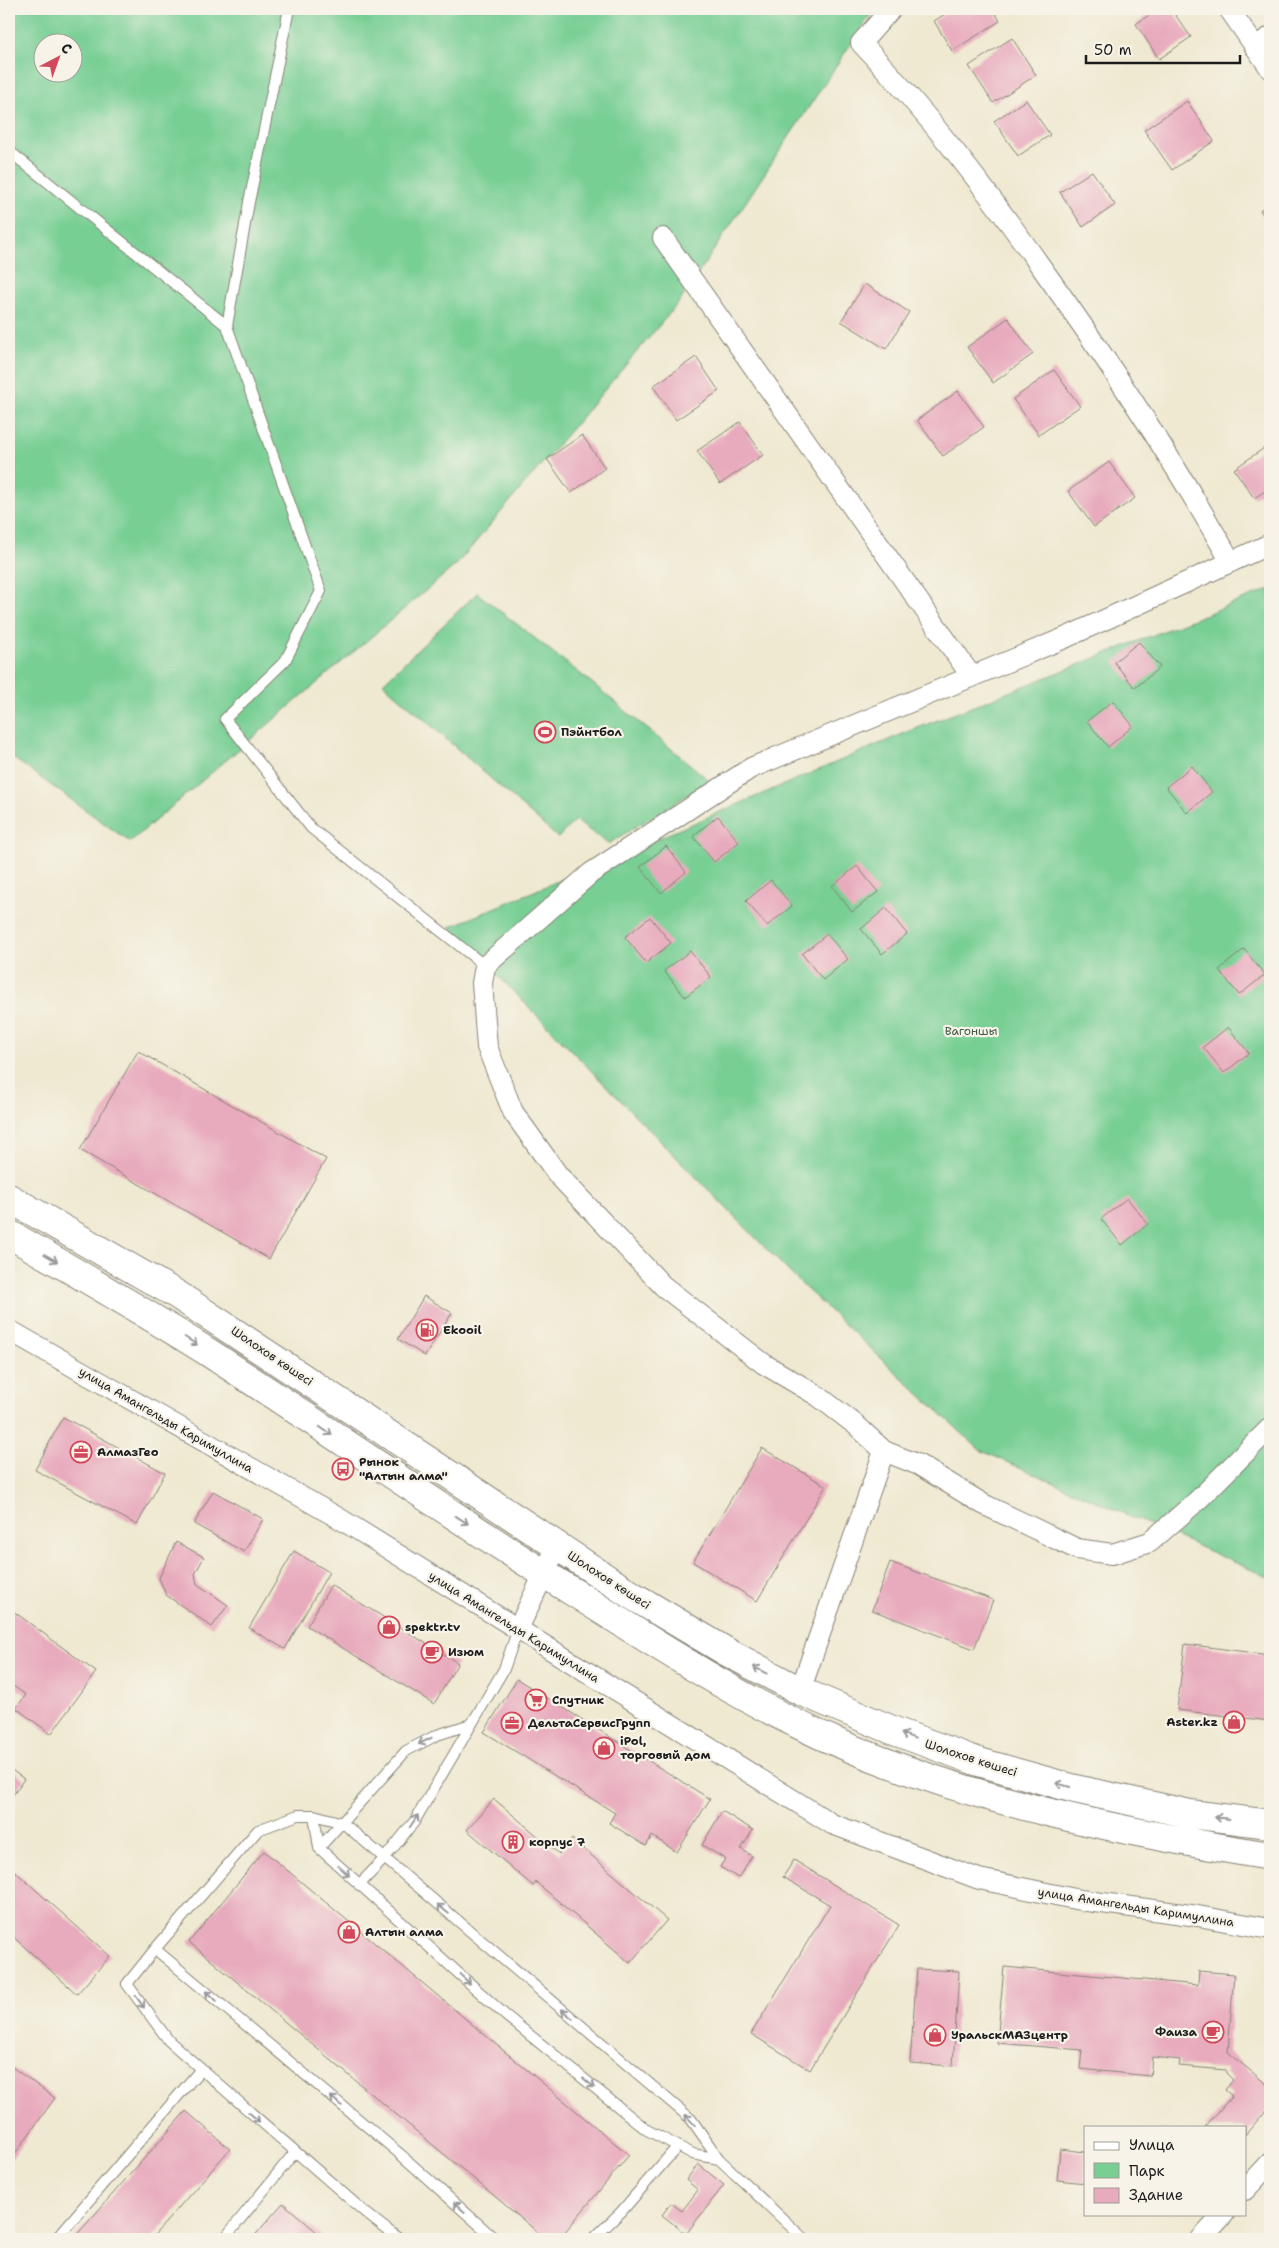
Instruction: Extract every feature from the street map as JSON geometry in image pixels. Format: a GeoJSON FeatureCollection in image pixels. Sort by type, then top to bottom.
{"type":"FeatureCollection","features":[{"type":"Feature","properties":{"kind":"highway","name":"Шолохов көшесі"},"geometry":{"type":"LineString","coordinates":[[9,1198],[183,1298],[633,1596],[727,1652],[800,1690],[897,1732],[979,1762],[1076,1789],[1180,1812],[1270,1824]]}},
{"type":"Feature","properties":{"kind":"highway"},"geometry":{"type":"LineString","coordinates":[[9,1234],[105,1289],[210,1353],[545,1574],[720,1684],[835,1741],[920,1775],[997,1800],[1169,1840],[1270,1856]]}},
{"type":"Feature","properties":{"kind":"street"},"geometry":{"type":"LineString","coordinates":[[891,9],[861,43],[895,78],[947,140],[1068,304],[1140,410],[1198,503],[1231,562]]}},
{"type":"Feature","properties":{"kind":"street"},"geometry":{"type":"LineString","coordinates":[[1229,9],[1263,42],[1270,68]]}},
{"type":"Feature","properties":{"kind":"street"},"geometry":{"type":"LineString","coordinates":[[663,238],[972,677]]}},
{"type":"Feature","properties":{"kind":"street"},"geometry":{"type":"LineString","coordinates":[[1270,544],[1067,637],[751,768],[591,874],[485,966],[482,983],[487,1047],[513,1112],[558,1175],[663,1286],[764,1364],[818,1396],[856,1425],[884,1451],[919,1465],[984,1504],[1077,1549],[1112,1554],[1150,1542],[1198,1500],[1270,1428]]}},
{"type":"Feature","properties":{"kind":"street","name":"улица Амангельды Каримуллина"},"geometry":{"type":"LineString","coordinates":[[9,1330],[342,1520],[832,1824],[978,1879],[1080,1900],[1198,1916],[1270,1929]]}},
{"type":"Feature","properties":{"kind":"street"},"geometry":{"type":"LineString","coordinates":[[800,1690],[884,1451]]}},
{"type":"Feature","properties":{"kind":"street"},"geometry":{"type":"LineString","coordinates":[[518,1629],[557,1546]]}},
{"type":"Feature","properties":{"kind":"street"},"geometry":{"type":"LineString","coordinates":[[1246,2189],[1270,2163]]}},
{"type":"Feature","properties":{"kind":"street"},"geometry":{"type":"LineString","coordinates":[[1201,2239],[1222,2216]]}},
{"type":"Feature","properties":{"kind":"lane"},"geometry":{"type":"LineString","coordinates":[[289,9],[249,202],[227,326],[321,591],[285,661],[225,719],[311,828],[485,966]]}},
{"type":"Feature","properties":{"kind":"lane"},"geometry":{"type":"LineString","coordinates":[[9,151],[227,326]]}},
{"type":"Feature","properties":{"kind":"lane"},"geometry":{"type":"LineString","coordinates":[[359,1885],[384,1859],[414,1822],[504,1668],[518,1629]]}},
{"type":"Feature","properties":{"kind":"lane"},"geometry":{"type":"LineString","coordinates":[[320,1848],[406,1751],[437,1735],[471,1724]]}},
{"type":"Feature","properties":{"kind":"lane"},"geometry":{"type":"LineString","coordinates":[[399,2239],[295,2152],[170,2042],[127,1984],[258,1830],[298,1815],[314,1815],[343,1823],[691,2120],[719,2160],[804,2239]]}},
{"type":"Feature","properties":{"kind":"lane"},"geometry":{"type":"LineString","coordinates":[[314,1815],[320,1848],[505,2015],[647,2130],[693,2154],[719,2160]]}},
{"type":"Feature","properties":{"kind":"lane"},"geometry":{"type":"LineString","coordinates":[[155,1949],[400,2154],[495,2239]]}},
{"type":"Feature","properties":{"kind":"lane"},"geometry":{"type":"LineString","coordinates":[[56,2239],[200,2069]]}},
{"type":"Feature","properties":{"kind":"lane"},"geometry":{"type":"LineString","coordinates":[[592,2239],[621,2212],[677,2146]]}},
{"type":"Feature","properties":{"kind":"lane"},"geometry":{"type":"LineString","coordinates":[[224,2239],[295,2152]]}},
{"type":"Feature","properties":{"kind":"green space"},"geometry":{"type":"Polygon","coordinates":[[[9,9],[874,9],[680,301],[457,564],[130,842],[9,755],[9,9]]]}},
{"type":"Feature","properties":{"kind":"green space","name":"Вагоншы"},"geometry":{"type":"Polygon","coordinates":[[[1270,589],[1270,1578],[980,1450],[800,1283],[450,927],[905,733],[1270,589]]]}},
{"type":"Feature","properties":{"kind":"green space","name":"Пэйнтбол"},"geometry":{"type":"Polygon","coordinates":[[[477,593],[592,683],[710,781],[608,844],[575,820],[558,838],[383,683],[477,593]]]}},
{"type":"Feature","properties":{"kind":"building"},"geometry":{"type":"Polygon","coordinates":[[[953,9],[973,9],[975,12],[980,9],[993,9],[1000,21],[952,51],[934,21],[953,9]]]}},
{"type":"Feature","properties":{"kind":"building"},"geometry":{"type":"Polygon","coordinates":[[[1158,9],[1171,9],[1191,37],[1159,59],[1136,24],[1158,9]]]}},
{"type":"Feature","properties":{"kind":"building"},"geometry":{"type":"Polygon","coordinates":[[[1012,38],[1036,75],[993,103],[969,66],[1012,38]]]}},
{"type":"Feature","properties":{"kind":"building"},"geometry":{"type":"Polygon","coordinates":[[[1026,100],[1050,135],[1018,156],[994,121],[1026,100]]]}},
{"type":"Feature","properties":{"kind":"building"},"geometry":{"type":"Polygon","coordinates":[[[1187,101],[1214,141],[1172,170],[1144,130],[1187,101]]]}},
{"type":"Feature","properties":{"kind":"building"},"geometry":{"type":"Polygon","coordinates":[[[1092,171],[1115,205],[1083,227],[1060,192],[1092,171]]]}},
{"type":"Feature","properties":{"kind":"building"},"geometry":{"type":"Polygon","coordinates":[[[1270,203],[1270,225],[1260,210],[1270,203]]]}},
{"type":"Feature","properties":{"kind":"building"},"geometry":{"type":"Polygon","coordinates":[[[865,284],[909,312],[886,349],[841,321],[865,284]]]}},
{"type":"Feature","properties":{"kind":"building"},"geometry":{"type":"Polygon","coordinates":[[[1008,318],[1033,354],[993,383],[967,347],[1008,318]]]}},
{"type":"Feature","properties":{"kind":"building"},"geometry":{"type":"Polygon","coordinates":[[[696,357],[719,391],[676,420],[653,386],[696,357]]]}},
{"type":"Feature","properties":{"kind":"building"},"geometry":{"type":"Polygon","coordinates":[[[1054,370],[1080,406],[1039,435],[1013,399],[1054,370]]]}},
{"type":"Feature","properties":{"kind":"building"},"geometry":{"type":"Polygon","coordinates":[[[958,391],[984,427],[943,456],[917,420],[958,391]]]}},
{"type":"Feature","properties":{"kind":"building"},"geometry":{"type":"Polygon","coordinates":[[[740,422],[763,455],[720,484],[697,451],[740,422]]]}},
{"type":"Feature","properties":{"kind":"building"},"geometry":{"type":"Polygon","coordinates":[[[582,435],[605,468],[571,493],[547,459],[582,435]]]}},
{"type":"Feature","properties":{"kind":"building"},"geometry":{"type":"Polygon","coordinates":[[[1270,444],[1270,488],[1254,498],[1234,469],[1270,444]]]}},
{"type":"Feature","properties":{"kind":"building"},"geometry":{"type":"Polygon","coordinates":[[[1109,462],[1135,498],[1094,527],[1068,491],[1109,462]]]}},
{"type":"Feature","properties":{"kind":"building"},"geometry":{"type":"Polygon","coordinates":[[[1139,642],[1160,667],[1135,688],[1114,662],[1139,642]]]}},
{"type":"Feature","properties":{"kind":"building"},"geometry":{"type":"Polygon","coordinates":[[[1113,701],[1133,726],[1108,747],[1087,721],[1113,701]]]}},
{"type":"Feature","properties":{"kind":"building"},"geometry":{"type":"Polygon","coordinates":[[[1192,766],[1212,792],[1187,813],[1166,787],[1192,766]]]}},
{"type":"Feature","properties":{"kind":"building"},"geometry":{"type":"Polygon","coordinates":[[[718,816],[739,842],[714,862],[693,836],[718,816]]]}},
{"type":"Feature","properties":{"kind":"building"},"geometry":{"type":"Polygon","coordinates":[[[666,846],[686,872],[661,893],[640,867],[666,846]]]}},
{"type":"Feature","properties":{"kind":"building"},"geometry":{"type":"Polygon","coordinates":[[[857,866],[878,892],[852,912],[832,886],[857,866]]]}},
{"type":"Feature","properties":{"kind":"building"},"geometry":{"type":"Polygon","coordinates":[[[771,880],[792,906],[767,926],[746,901],[771,880]]]}},
{"type":"Feature","properties":{"kind":"building"},"geometry":{"type":"Polygon","coordinates":[[[886,908],[907,934],[882,954],[861,929],[886,908]]]}},
{"type":"Feature","properties":{"kind":"building"},"geometry":{"type":"Polygon","coordinates":[[[650,917],[671,943],[646,963],[625,937],[650,917]]]}},
{"type":"Feature","properties":{"kind":"building"},"geometry":{"type":"Polygon","coordinates":[[[827,934],[848,959],[823,980],[802,954],[827,934]]]}},
{"type":"Feature","properties":{"kind":"building"},"geometry":{"type":"Polygon","coordinates":[[[1244,949],[1265,975],[1239,995],[1219,970],[1244,949]]]}},
{"type":"Feature","properties":{"kind":"building"},"geometry":{"type":"Polygon","coordinates":[[[690,951],[711,977],[685,997],[664,971],[690,951]]]}},
{"type":"Feature","properties":{"kind":"building"},"geometry":{"type":"Polygon","coordinates":[[[1228,1027],[1249,1053],[1224,1073],[1203,1047],[1228,1027]]]}},
{"type":"Feature","properties":{"kind":"building"},"geometry":{"type":"Polygon","coordinates":[[[138,1051],[326,1159],[269,1259],[80,1150],[138,1051]]]}},
{"type":"Feature","properties":{"kind":"building"},"geometry":{"type":"Polygon","coordinates":[[[1127,1198],[1148,1224],[1122,1245],[1101,1219],[1127,1198]]]}},
{"type":"Feature","properties":{"kind":"building"},"geometry":{"type":"Polygon","coordinates":[[[424,1296],[452,1313],[425,1356],[398,1339],[424,1296]]]}},
{"type":"Feature","properties":{"kind":"building"},"geometry":{"type":"Polygon","coordinates":[[[63,1417],[165,1473],[137,1525],[35,1470],[63,1417]]]}},
{"type":"Feature","properties":{"kind":"building"},"geometry":{"type":"Polygon","coordinates":[[[762,1448],[826,1486],[757,1601],[693,1562],[762,1448]]]}},
{"type":"Feature","properties":{"kind":"building"},"geometry":{"type":"Polygon","coordinates":[[[213,1491],[263,1519],[244,1552],[194,1524],[213,1491]]]}},
{"type":"Feature","properties":{"kind":"building"},"geometry":{"type":"Polygon","coordinates":[[[176,1542],[204,1557],[195,1574],[197,1584],[228,1605],[212,1627],[166,1595],[159,1578],[176,1542]]]}},
{"type":"Feature","properties":{"kind":"building"},"geometry":{"type":"Polygon","coordinates":[[[294,1551],[329,1572],[285,1649],[249,1628],[294,1551]]]}},
{"type":"Feature","properties":{"kind":"building"},"geometry":{"type":"Polygon","coordinates":[[[890,1562],[993,1600],[974,1649],[872,1610],[890,1562]]]}},
{"type":"Feature","properties":{"kind":"building"},"geometry":{"type":"Polygon","coordinates":[[[331,1585],[458,1663],[434,1704],[307,1626],[331,1585]]]}},
{"type":"Feature","properties":{"kind":"building"},"geometry":{"type":"Polygon","coordinates":[[[9,1608],[96,1672],[51,1734],[16,1708],[26,1695],[9,1683],[9,1608]]]}},
{"type":"Feature","properties":{"kind":"building"},"geometry":{"type":"Polygon","coordinates":[[[1185,1644],[1270,1655],[1270,1721],[1177,1710],[1185,1644]]]}},
{"type":"Feature","properties":{"kind":"building"},"geometry":{"type":"Polygon","coordinates":[[[517,1679],[710,1799],[677,1852],[652,1836],[646,1846],[609,1823],[615,1813],[484,1732],[517,1679]]]}},
{"type":"Feature","properties":{"kind":"building"},"geometry":{"type":"Polygon","coordinates":[[[9,1768],[24,1779],[9,1801],[9,1768]]]}},
{"type":"Feature","properties":{"kind":"building"},"geometry":{"type":"Polygon","coordinates":[[[494,1799],[559,1854],[572,1839],[667,1920],[630,1963],[536,1882],[533,1886],[467,1830],[494,1799]]]}},
{"type":"Feature","properties":{"kind":"building"},"geometry":{"type":"Polygon","coordinates":[[[722,1811],[753,1830],[741,1849],[752,1856],[738,1878],[720,1867],[725,1859],[702,1845],[722,1811]]]}},
{"type":"Feature","properties":{"kind":"building"},"geometry":{"type":"Polygon","coordinates":[[[264,1851],[629,2155],[559,2239],[546,2239],[189,1942],[264,1851]]]}},
{"type":"Feature","properties":{"kind":"building"},"geometry":{"type":"Polygon","coordinates":[[[794,1860],[899,1925],[810,2070],[751,2034],[830,1905],[783,1877],[794,1860]]]}},
{"type":"Feature","properties":{"kind":"building"},"geometry":{"type":"Polygon","coordinates":[[[9,1866],[110,1956],[77,1994],[9,1933],[9,1866]]]}},
{"type":"Feature","properties":{"kind":"building"},"geometry":{"type":"Polygon","coordinates":[[[1004,1967],[1198,1985],[1199,1971],[1234,1974],[1228,2052],[1270,2087],[1270,2106],[1246,2134],[1246,2126],[1206,2126],[1232,2096],[1225,2090],[1233,2080],[1226,2073],[1226,2070],[1179,2066],[1180,2060],[1152,2057],[1150,2076],[1080,2069],[1082,2050],[997,2043],[1004,1967]]]}},
{"type":"Feature","properties":{"kind":"building"},"geometry":{"type":"Polygon","coordinates":[[[917,1969],[959,1971],[953,2066],[910,2063],[917,1969]]]}},
{"type":"Feature","properties":{"kind":"building"},"geometry":{"type":"Polygon","coordinates":[[[9,2065],[55,2098],[9,2162],[9,2065]]]}},
{"type":"Feature","properties":{"kind":"building"},"geometry":{"type":"Polygon","coordinates":[[[186,2111],[230,2149],[151,2239],[73,2239],[186,2111]]]}},
{"type":"Feature","properties":{"kind":"building"},"geometry":{"type":"Polygon","coordinates":[[[1060,2149],[1084,2152],[1084,2183],[1057,2180],[1060,2149]]]}},
{"type":"Feature","properties":{"kind":"building"},"geometry":{"type":"Polygon","coordinates":[[[698,2164],[724,2185],[686,2234],[662,2215],[671,2203],[682,2211],[698,2190],[686,2180],[698,2164]]]}},
{"type":"Feature","properties":{"kind":"building"},"geometry":{"type":"Polygon","coordinates":[[[283,2203],[325,2239],[262,2239],[256,2234],[283,2203]]]}},
{"type":"Feature","properties":{"kind":"place","name":"Пэйнтбол"},"geometry":{"type":"Point","coordinates":[545,732]}},
{"type":"Feature","properties":{"kind":"place","name":"Ekooil"},"geometry":{"type":"Point","coordinates":[427,1330]}},
{"type":"Feature","properties":{"kind":"place","name":"АлмазГео"},"geometry":{"type":"Point","coordinates":[81,1452]}},
{"type":"Feature","properties":{"kind":"place","name":"Рынок \"Алтын алма\""},"geometry":{"type":"Point","coordinates":[343,1469]}},
{"type":"Feature","properties":{"kind":"place","name":"spektr.tv"},"geometry":{"type":"Point","coordinates":[389,1627]}},
{"type":"Feature","properties":{"kind":"place","name":"Изюм"},"geometry":{"type":"Point","coordinates":[432,1652]}},
{"type":"Feature","properties":{"kind":"place","name":"Спутник"},"geometry":{"type":"Point","coordinates":[536,1700]}},
{"type":"Feature","properties":{"kind":"place","name":"Aster.kz"},"geometry":{"type":"Point","coordinates":[1234,1722]}},
{"type":"Feature","properties":{"kind":"place","name":"ДельтаСервисГрупп"},"geometry":{"type":"Point","coordinates":[512,1723]}},
{"type":"Feature","properties":{"kind":"place","name":"iPol, торговый дом"},"geometry":{"type":"Point","coordinates":[604,1748]}},
{"type":"Feature","properties":{"kind":"place","name":"корпус 7"},"geometry":{"type":"Point","coordinates":[513,1842]}},
{"type":"Feature","properties":{"kind":"place","name":"Алтын алма"},"geometry":{"type":"Point","coordinates":[349,1932]}},
{"type":"Feature","properties":{"kind":"place","name":"Фаиза"},"geometry":{"type":"Point","coordinates":[1213,2032]}},
{"type":"Feature","properties":{"kind":"place","name":"УральскМАЗцентр"},"geometry":{"type":"Point","coordinates":[935,2035]}}]}
